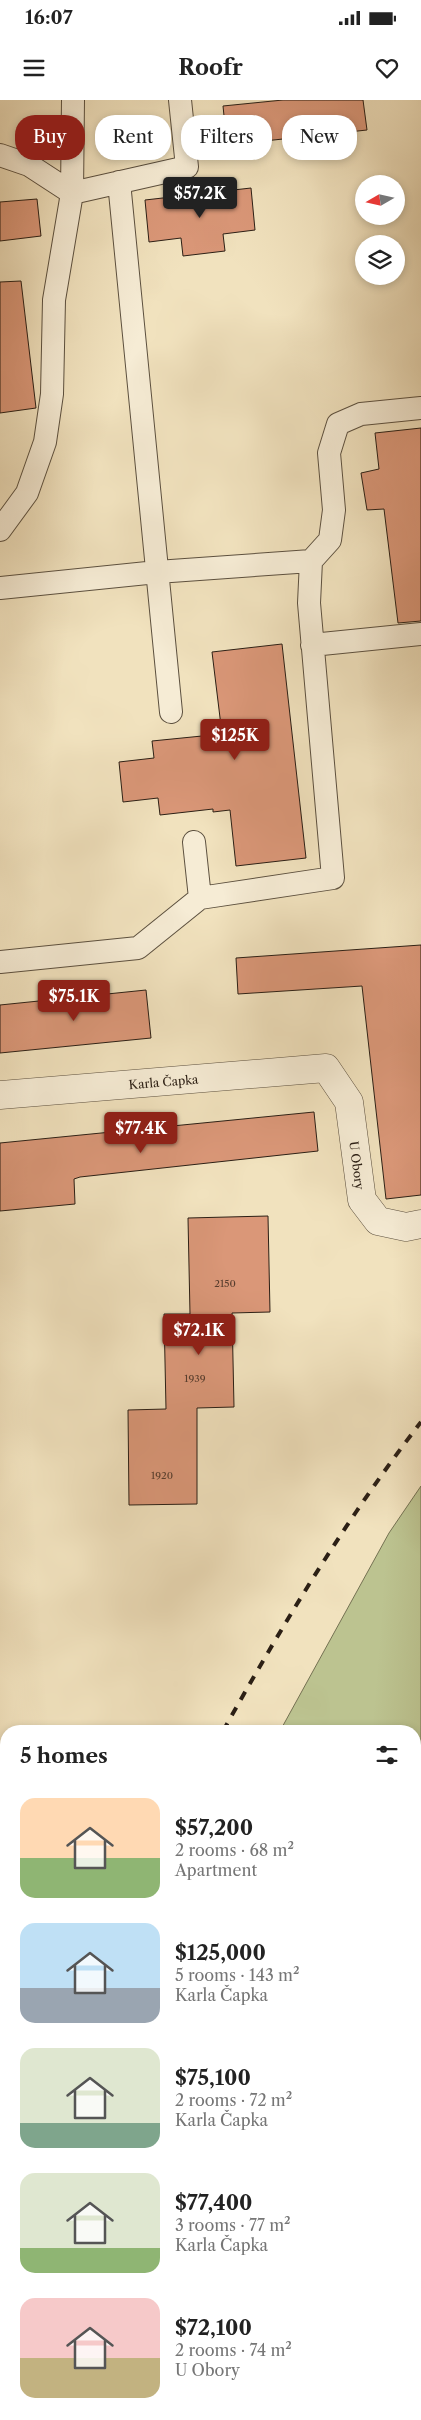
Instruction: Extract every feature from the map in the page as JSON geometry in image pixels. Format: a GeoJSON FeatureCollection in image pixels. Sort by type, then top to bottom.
{"type":"FeatureCollection","features":[{"type":"Feature","properties":{"kind":"street","name":"Karla Čapka"},"geometry":{"type":"LineString","coordinates":[[0,1095],[326,1068]]}},
{"type":"Feature","properties":{"kind":"street","name":"U Obory"},"geometry":{"type":"LineString","coordinates":[[326,1068],[350,1102],[362,1200],[378,1221],[406,1227],[421,1224]]}},
{"type":"Feature","properties":{"kind":"lane"},"geometry":{"type":"LineString","coordinates":[[0,530],[27,493],[46,442],[52,394],[54,300],[72,193],[73,100]]}},
{"type":"Feature","properties":{"kind":"lane"},"geometry":{"type":"LineString","coordinates":[[0,155],[29,165],[72,193],[186,168],[180,100]]}},
{"type":"Feature","properties":{"kind":"lane"},"geometry":{"type":"LineString","coordinates":[[118,182],[171,712]]}},
{"type":"Feature","properties":{"kind":"lane"},"geometry":{"type":"LineString","coordinates":[[0,962],[138,948],[200,898],[333,878],[309,603],[311,561],[330,540],[334,510],[328,453],[338,424],[361,414],[421,408]]}},
{"type":"Feature","properties":{"kind":"lane"},"geometry":{"type":"LineString","coordinates":[[0,588],[157,572],[311,561]]}},
{"type":"Feature","properties":{"kind":"lane"},"geometry":{"type":"LineString","coordinates":[[312,645],[421,634]]}},
{"type":"Feature","properties":{"kind":"lane"},"geometry":{"type":"LineString","coordinates":[[194,842],[200,898]]}},
{"type":"Feature","properties":{"kind":"green space"},"geometry":{"type":"Polygon","coordinates":[[[421,1486],[421,1725],[283,1725],[389,1533],[421,1486]]]}},
{"type":"Feature","properties":{"kind":"building"},"geometry":{"type":"Polygon","coordinates":[[[283,100],[363,100],[367,130],[357,131],[357,115],[282,115],[282,139],[272,140],[272,115],[224,115],[223,106],[283,100]]]}},
{"type":"Feature","properties":{"kind":"building"},"geometry":{"type":"Polygon","coordinates":[[[251,188],[255,230],[223,234],[225,251],[183,256],[181,238],[149,242],[145,200],[251,188]]]}},
{"type":"Feature","properties":{"kind":"building"},"geometry":{"type":"Polygon","coordinates":[[[37,199],[41,236],[0,241],[0,202],[37,199]]]}},
{"type":"Feature","properties":{"kind":"building"},"geometry":{"type":"Polygon","coordinates":[[[21,281],[36,408],[0,413],[0,282],[21,281]]]}},
{"type":"Feature","properties":{"kind":"building"},"geometry":{"type":"Polygon","coordinates":[[[421,428],[421,621],[398,623],[384,509],[367,510],[361,473],[379,469],[375,433],[421,428]]]}},
{"type":"Feature","properties":{"kind":"building"},"geometry":{"type":"Polygon","coordinates":[[[282,644],[306,858],[236,866],[230,810],[213,812],[213,809],[160,815],[158,798],[123,802],[119,762],[154,758],[152,741],[222,734],[212,652],[282,644]]]}},
{"type":"Feature","properties":{"kind":"building"},"geometry":{"type":"Polygon","coordinates":[[[421,945],[421,1195],[386,1199],[362,986],[238,994],[236,958],[421,945]]]}},
{"type":"Feature","properties":{"kind":"building"},"geometry":{"type":"Polygon","coordinates":[[[146,990],[151,1038],[0,1053],[0,1005],[146,990]]]}},
{"type":"Feature","properties":{"kind":"building"},"geometry":{"type":"Polygon","coordinates":[[[314,1112],[318,1151],[80,1177],[74,1179],[75,1204],[0,1211],[0,1143],[314,1112]]]}},
{"type":"Feature","properties":{"kind":"building"},"geometry":{"type":"Polygon","coordinates":[[[268,1216],[270,1312],[232,1313],[234,1407],[197,1408],[197,1504],[129,1505],[128,1410],[166,1409],[164,1314],[190,1314],[188,1218],[268,1216]]]}},
{"type":"Feature","properties":{"kind":"railway"},"geometry":{"type":"LineString","coordinates":[[226,1725],[269,1651],[341,1534],[421,1422]]}}]}
